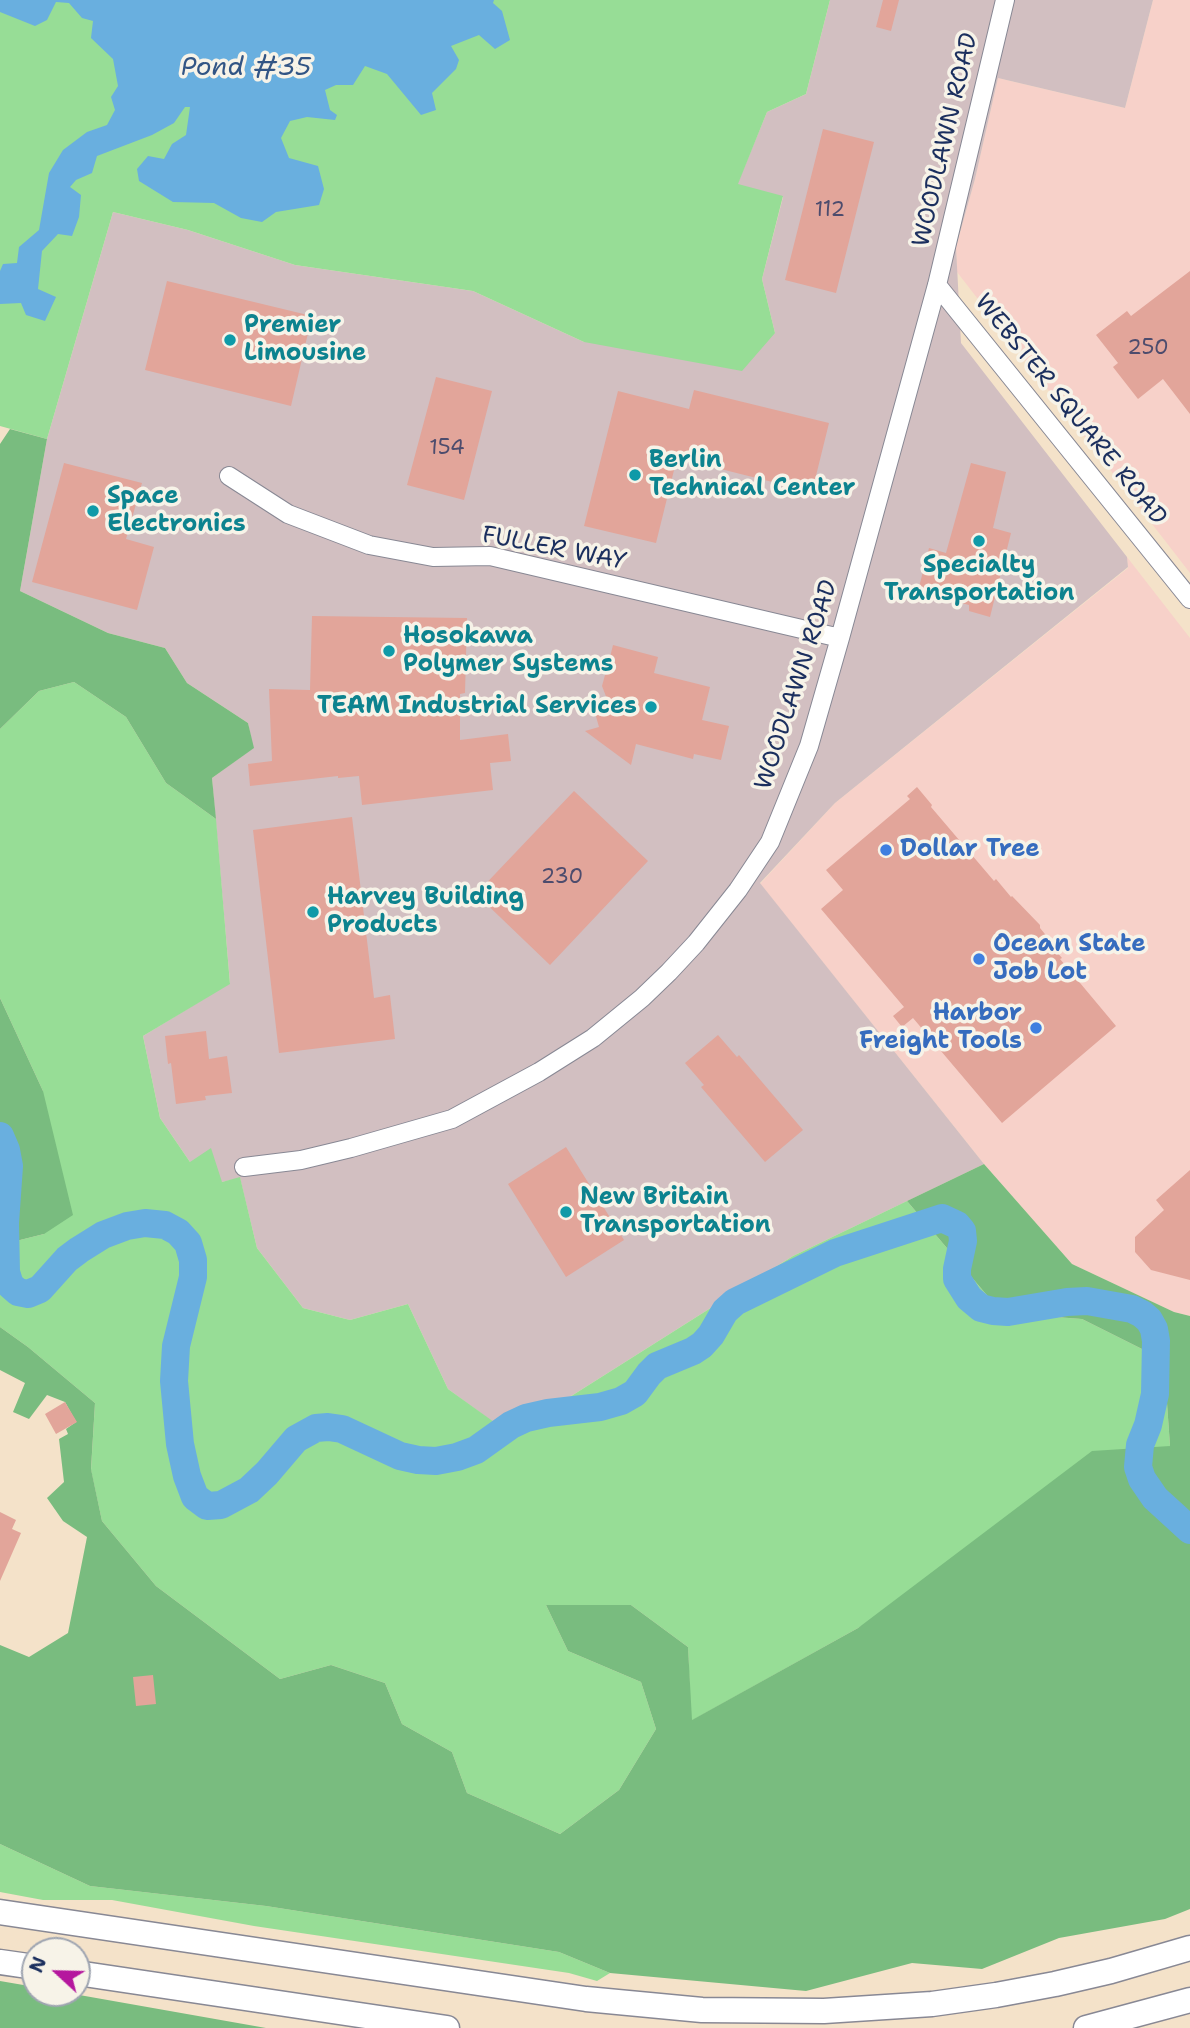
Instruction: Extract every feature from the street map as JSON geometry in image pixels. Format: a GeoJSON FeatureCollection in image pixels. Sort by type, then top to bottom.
{"type":"FeatureCollection","features":[{"type":"Feature","properties":{"kind":"highway"},"geometry":{"type":"LineString","coordinates":[[0,1912],[586,1998],[674,2008],[723,2010],[837,2011],[932,2004],[1055,1984],[1190,1948]]}},
{"type":"Feature","properties":{"kind":"highway"},"geometry":{"type":"LineString","coordinates":[[0,1962],[21,1965]]}},
{"type":"Feature","properties":{"kind":"highway"},"geometry":{"type":"LineString","coordinates":[[91,1975],[447,2028]]}},
{"type":"Feature","properties":{"kind":"highway"},"geometry":{"type":"LineString","coordinates":[[1086,2028],[1190,2000]]}},
{"type":"Feature","properties":{"kind":"street","name":"WOODLAWN ROAD"},"geometry":{"type":"LineString","coordinates":[[244,1167],[301,1160],[452,1119],[550,1065],[593,1038],[642,998],[696,943],[738,890],[770,842],[808,746],[840,638],[937,285],[1005,0]]}},
{"type":"Feature","properties":{"kind":"street","name":"WEBSTER SQUARE ROAD"},"geometry":{"type":"LineString","coordinates":[[937,285],[1190,599]]}},
{"type":"Feature","properties":{"kind":"street","name":"FULLER WAY"},"geometry":{"type":"LineString","coordinates":[[229,476],[288,514],[369,545],[433,557],[490,556],[840,638]]}},
{"type":"Feature","properties":{"kind":"shaded area"},"geometry":{"type":"Polygon","coordinates":[[[830,0],[1153,0],[1125,108],[998,78],[956,247],[961,343],[1127,557],[1128,567],[835,803],[760,883],[984,1164],[793,1256],[565,1400],[493,1422],[448,1389],[408,1304],[350,1320],[303,1308],[257,1248],[240,1178],[222,1182],[190,1162],[160,1118],[143,1036],[230,983],[212,778],[253,748],[248,723],[187,683],[165,648],[108,633],[20,591],[47,439],[113,212],[188,230],[295,265],[473,291],[584,342],[775,333],[762,279],[783,197],[737,185],[767,112],[806,94],[830,0]]]}},
{"type":"Feature","properties":{"kind":"shaded area"},"geometry":{"type":"Polygon","coordinates":[[[1153,0],[1190,0],[1190,573],[957,272],[956,247],[998,78],[1125,108],[1153,0]]]}},
{"type":"Feature","properties":{"kind":"shaded area"},"geometry":{"type":"Polygon","coordinates":[[[1127,557],[1190,638],[1190,1316],[1174,1312],[1072,1264],[984,1164],[760,884],[835,803],[1128,568],[1127,557]]]}},
{"type":"Feature","properties":{"kind":"green space"},"geometry":{"type":"Polygon","coordinates":[[[0,0],[830,0],[806,94],[767,112],[738,184],[783,196],[762,279],[775,333],[742,371],[584,342],[473,291],[295,265],[188,230],[113,212],[47,439],[0,426],[0,0]]]}},
{"type":"Feature","properties":{"kind":"green space"},"geometry":{"type":"Polygon","coordinates":[[[10,429],[47,439],[20,591],[108,633],[165,648],[187,683],[248,723],[254,748],[212,778],[216,819],[166,783],[126,717],[74,682],[39,691],[0,729],[0,444],[10,429]]]}},
{"type":"Feature","properties":{"kind":"green space"},"geometry":{"type":"Polygon","coordinates":[[[74,682],[126,717],[166,783],[216,819],[230,984],[143,1036],[160,1118],[190,1162],[211,1148],[222,1182],[240,1177],[257,1248],[303,1308],[350,1320],[408,1304],[448,1389],[494,1422],[565,1400],[793,1256],[907,1201],[1002,1313],[1082,1319],[1164,1360],[1170,1446],[858,1628],[691,1721],[688,1647],[631,1605],[546,1605],[568,1651],[641,1682],[656,1729],[619,1790],[560,1834],[467,1793],[452,1752],[402,1724],[385,1683],[331,1665],[280,1679],[156,1586],[102,1521],[91,1470],[95,1403],[0,1327],[0,1282],[12,1242],[44,1234],[43,1091],[0,998],[0,729],[39,691],[74,682]]]}},
{"type":"Feature","properties":{"kind":"green space"},"geometry":{"type":"Polygon","coordinates":[[[0,998],[43,1091],[73,1215],[44,1234],[12,1242],[0,1282],[0,998]]]}},
{"type":"Feature","properties":{"kind":"green space"},"geometry":{"type":"Polygon","coordinates":[[[984,1164],[1072,1264],[1174,1312],[1190,1316],[1190,1909],[1165,1919],[1059,1938],[982,1969],[912,1963],[806,1991],[610,1973],[559,1952],[266,1906],[90,1886],[0,1844],[0,1645],[29,1657],[68,1633],[87,1537],[63,1521],[47,1498],[64,1482],[59,1439],[68,1434],[66,1429],[76,1422],[65,1402],[47,1395],[29,1419],[13,1412],[25,1383],[0,1370],[0,1327],[95,1403],[91,1469],[102,1521],[156,1586],[280,1679],[331,1665],[385,1683],[402,1724],[452,1752],[467,1793],[560,1834],[619,1790],[656,1729],[641,1682],[568,1651],[546,1605],[631,1605],[688,1647],[692,1720],[858,1628],[1092,1451],[1170,1446],[1164,1360],[1082,1319],[1002,1313],[907,1201],[984,1164]]]}},
{"type":"Feature","properties":{"kind":"green space"},"geometry":{"type":"Polygon","coordinates":[[[0,1844],[90,1886],[266,1906],[559,1952],[610,1973],[597,1981],[569,1973],[254,1926],[112,1900],[43,1900],[0,1892],[0,1844]]]}},
{"type":"Feature","properties":{"kind":"green space"},"geometry":{"type":"Polygon","coordinates":[[[0,1981],[21,1985],[21,2007],[91,2007],[91,1997],[266,2028],[0,2028],[0,1981]]]}},
{"type":"Feature","properties":{"kind":"water","name":"Pond #35"},"geometry":{"type":"Polygon","coordinates":[[[0,0],[494,0],[493,3],[502,11],[510,40],[495,49],[479,35],[451,46],[459,60],[456,69],[432,93],[436,110],[421,115],[387,74],[365,66],[353,85],[336,85],[325,90],[330,110],[337,115],[335,120],[307,117],[290,121],[281,138],[289,158],[318,166],[324,189],[319,205],[276,212],[262,222],[241,218],[214,203],[173,202],[139,181],[137,169],[148,156],[164,159],[172,144],[186,135],[190,107],[185,107],[174,123],[152,135],[97,156],[92,173],[76,180],[70,187],[81,195],[79,217],[72,236],[58,234],[42,251],[38,289],[56,297],[45,321],[26,315],[21,303],[0,304],[0,271],[3,264],[17,263],[19,247],[39,230],[49,173],[63,150],[87,132],[107,125],[115,110],[111,97],[118,86],[113,59],[91,38],[93,21],[82,18],[69,3],[56,2],[47,20],[35,26],[0,12],[0,0]]]}},
{"type":"Feature","properties":{"kind":"building"},"geometry":{"type":"Polygon","coordinates":[[[883,0],[899,0],[891,31],[876,27],[883,0]]]}},
{"type":"Feature","properties":{"kind":"building"},"geometry":{"type":"Polygon","coordinates":[[[823,129],[874,142],[836,293],[785,280],[823,129]]]}},
{"type":"Feature","properties":{"kind":"building"},"geometry":{"type":"Polygon","coordinates":[[[1190,271],[1190,414],[1163,379],[1138,399],[1113,367],[1118,363],[1096,335],[1127,311],[1131,316],[1190,271]]]}},
{"type":"Feature","properties":{"kind":"building","name":"Premier Limousine"},"geometry":{"type":"Polygon","coordinates":[[[167,281],[312,316],[291,406],[145,370],[167,281]]]}},
{"type":"Feature","properties":{"kind":"building"},"geometry":{"type":"Polygon","coordinates":[[[436,377],[492,391],[464,500],[407,485],[436,377]]]}},
{"type":"Feature","properties":{"kind":"building","name":"Berlin Technical Center"},"geometry":{"type":"Polygon","coordinates":[[[694,390],[829,423],[812,492],[677,458],[656,543],[584,526],[618,391],[689,409],[694,390]]]}},
{"type":"Feature","properties":{"kind":"building","name":"Space Electronics"},"geometry":{"type":"Polygon","coordinates":[[[64,463],[142,483],[126,539],[154,547],[137,610],[32,582],[64,463]]]}},
{"type":"Feature","properties":{"kind":"building","name":"Specialty Transportation"},"geometry":{"type":"Polygon","coordinates":[[[971,463],[1006,472],[993,528],[1011,533],[990,617],[969,611],[969,605],[918,591],[929,548],[946,553],[971,463]]]}},
{"type":"Feature","properties":{"kind":"building"},"geometry":{"type":"Polygon","coordinates":[[[312,616],[467,618],[465,693],[460,694],[460,740],[508,734],[511,761],[490,763],[493,790],[362,805],[359,776],[250,786],[248,764],[272,761],[269,689],[310,690],[312,616]]]}},
{"type":"Feature","properties":{"kind":"building","name":"TEAM Industrial Services"},"geometry":{"type":"Polygon","coordinates":[[[613,645],[658,657],[654,673],[710,687],[702,720],[729,726],[721,760],[694,754],[693,759],[636,744],[631,765],[585,731],[599,727],[595,713],[598,702],[607,699],[602,686],[605,675],[614,672],[610,657],[613,645]]]}},
{"type":"Feature","properties":{"kind":"building"},"geometry":{"type":"Polygon","coordinates":[[[917,787],[994,881],[996,879],[1040,925],[1049,939],[1047,941],[1062,958],[1060,959],[1116,1026],[1002,1123],[913,1018],[902,1027],[893,1016],[904,1007],[821,909],[843,890],[826,870],[910,799],[907,796],[917,787]]]}},
{"type":"Feature","properties":{"kind":"building"},"geometry":{"type":"Polygon","coordinates":[[[574,791],[648,861],[550,965],[476,894],[574,791]]]}},
{"type":"Feature","properties":{"kind":"building","name":"Harvey Building Products"},"geometry":{"type":"Polygon","coordinates":[[[352,817],[374,998],[390,995],[395,1039],[279,1053],[253,830],[352,817]]]}},
{"type":"Feature","properties":{"kind":"building"},"geometry":{"type":"Polygon","coordinates":[[[206,1031],[209,1059],[227,1056],[232,1093],[205,1096],[206,1100],[176,1104],[165,1036],[206,1031]]]}},
{"type":"Feature","properties":{"kind":"building"},"geometry":{"type":"Polygon","coordinates":[[[718,1035],[737,1057],[739,1055],[803,1130],[765,1162],[701,1087],[704,1085],[685,1063],[718,1035]]]}},
{"type":"Feature","properties":{"kind":"building","name":"New Britain Transportation"},"geometry":{"type":"Polygon","coordinates":[[[566,1147],[624,1240],[566,1277],[508,1184],[566,1147]]]}},
{"type":"Feature","properties":{"kind":"building"},"geometry":{"type":"Polygon","coordinates":[[[1190,1170],[1190,1280],[1151,1270],[1135,1252],[1135,1237],[1164,1210],[1156,1200],[1190,1170]]]}},
{"type":"Feature","properties":{"kind":"building"},"geometry":{"type":"Polygon","coordinates":[[[65,1402],[77,1422],[56,1434],[45,1414],[65,1402]]]}},
{"type":"Feature","properties":{"kind":"building"},"geometry":{"type":"Polygon","coordinates":[[[0,1512],[16,1520],[12,1529],[21,1533],[0,1581],[0,1512]]]}},
{"type":"Feature","properties":{"kind":"building"},"geometry":{"type":"Polygon","coordinates":[[[153,1675],[156,1704],[136,1706],[133,1677],[153,1675]]]}},
{"type":"Feature","properties":{"kind":"waterway"},"geometry":{"type":"LineString","coordinates":[[0,1136],[9,1166],[5,1223],[6,1272],[10,1285],[18,1292],[28,1294],[40,1289],[67,1259],[79,1250],[103,1235],[127,1226],[145,1223],[165,1225],[178,1232],[188,1243],[193,1260],[193,1277],[176,1346],[174,1381],[180,1444],[187,1476],[195,1497],[207,1506],[221,1505],[249,1490],[296,1439],[316,1428],[342,1429],[400,1456],[436,1461],[476,1450],[511,1425],[526,1418],[600,1407],[621,1401],[635,1393],[657,1366],[702,1345],[725,1311],[735,1302],[835,1253],[942,1218],[957,1225],[962,1231],[957,1279],[969,1298],[981,1308],[1008,1312],[1087,1301],[1132,1309],[1149,1320],[1156,1341],[1155,1394],[1140,1445],[1138,1467],[1142,1479],[1155,1498],[1190,1530]]}},
{"type":"Feature","properties":{"kind":"place","name":"Premier Limousine"},"geometry":{"type":"Point","coordinates":[230,340]}},
{"type":"Feature","properties":{"kind":"place","name":"Berlin Technical Center"},"geometry":{"type":"Point","coordinates":[635,475]}},
{"type":"Feature","properties":{"kind":"place","name":"Space Electronics"},"geometry":{"type":"Point","coordinates":[93,511]}},
{"type":"Feature","properties":{"kind":"place","name":"Specialty Transportation"},"geometry":{"type":"Point","coordinates":[979,541]}},
{"type":"Feature","properties":{"kind":"place","name":"Hosokawa Polymer Systems"},"geometry":{"type":"Point","coordinates":[389,651]}},
{"type":"Feature","properties":{"kind":"place","name":"TEAM Industrial Services"},"geometry":{"type":"Point","coordinates":[651,707]}},
{"type":"Feature","properties":{"kind":"place","name":"Dollar Tree"},"geometry":{"type":"Point","coordinates":[886,850]}},
{"type":"Feature","properties":{"kind":"place","name":"Harvey Building Products"},"geometry":{"type":"Point","coordinates":[313,912]}},
{"type":"Feature","properties":{"kind":"place","name":"Ocean State Job Lot"},"geometry":{"type":"Point","coordinates":[979,959]}},
{"type":"Feature","properties":{"kind":"place","name":"Harbor Freight Tools"},"geometry":{"type":"Point","coordinates":[1036,1028]}},
{"type":"Feature","properties":{"kind":"place","name":"New Britain Transportation"},"geometry":{"type":"Point","coordinates":[566,1212]}}]}
